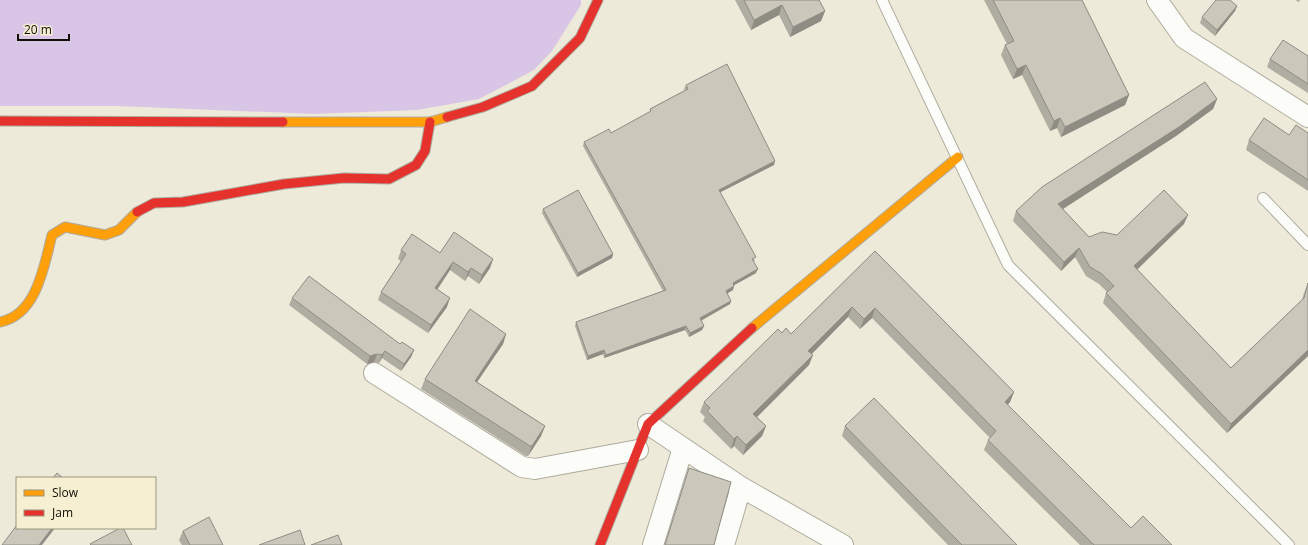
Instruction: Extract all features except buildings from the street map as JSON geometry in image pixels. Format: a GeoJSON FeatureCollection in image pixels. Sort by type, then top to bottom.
{"type":"FeatureCollection","features":[{"type":"Feature","properties":{"kind":"street"},"geometry":{"type":"LineString","coordinates":[[0,121],[430,122],[484,108],[532,86],[580,38],[598,4],[598,0]]}},
{"type":"Feature","properties":{"kind":"street"},"geometry":{"type":"LineString","coordinates":[[1157,0],[1184,38],[1308,117]]}},
{"type":"Feature","properties":{"kind":"street"},"geometry":{"type":"LineString","coordinates":[[0,322],[17,316],[27,306],[35,291],[52,235],[65,227],[105,235],[119,230],[134,213],[154,203],[183,202],[284,184],[344,178],[377,180],[389,179],[416,165],[425,151],[430,122]]}},
{"type":"Feature","properties":{"kind":"street"},"geometry":{"type":"LineString","coordinates":[[600,545],[648,424],[703,372],[775,308],[958,157]]}},
{"type":"Feature","properties":{"kind":"street"},"geometry":{"type":"LineString","coordinates":[[374,374],[522,467],[536,469],[638,450]]}},
{"type":"Feature","properties":{"kind":"street"},"geometry":{"type":"LineString","coordinates":[[648,424],[741,487],[843,545]]}},
{"type":"Feature","properties":{"kind":"street"},"geometry":{"type":"LineString","coordinates":[[653,545],[683,448]]}},
{"type":"Feature","properties":{"kind":"street"},"geometry":{"type":"LineString","coordinates":[[724,545],[741,487]]}},
{"type":"Feature","properties":{"kind":"lane"},"geometry":{"type":"LineString","coordinates":[[882,0],[958,157],[1008,265],[1290,545]]}},
{"type":"Feature","properties":{"kind":"lane"},"geometry":{"type":"LineString","coordinates":[[1263,198],[1308,245]]}},
{"type":"Feature","properties":{"kind":"shaded area"},"geometry":{"type":"Polygon","coordinates":[[[0,0],[581,0],[581,5],[552,51],[534,70],[479,99],[417,110],[314,114],[118,106],[0,106],[0,0]]]}},
{"type":"Feature","properties":{"kind":"traffic: slow"},"geometry":{"type":"LineString","coordinates":[[283,122],[430,122],[447,117]]}},
{"type":"Feature","properties":{"kind":"traffic: slow"},"geometry":{"type":"LineString","coordinates":[[752,328],[958,157]]}},
{"type":"Feature","properties":{"kind":"traffic: slow"},"geometry":{"type":"LineString","coordinates":[[0,322],[13,318],[23,310],[31,300],[42,274],[52,235],[65,227],[105,235],[119,230],[137,212]]}},
{"type":"Feature","properties":{"kind":"traffic: jam"},"geometry":{"type":"LineString","coordinates":[[447,117],[483,107],[532,86],[580,38],[598,0]]}},
{"type":"Feature","properties":{"kind":"traffic: jam"},"geometry":{"type":"LineString","coordinates":[[0,121],[283,122]]}},
{"type":"Feature","properties":{"kind":"traffic: jam"},"geometry":{"type":"LineString","coordinates":[[137,212],[154,203],[183,202],[284,184],[344,178],[389,179],[416,165],[425,151],[430,122]]}},
{"type":"Feature","properties":{"kind":"traffic: jam"},"geometry":{"type":"LineString","coordinates":[[600,545],[648,424],[752,328]]}}]}
